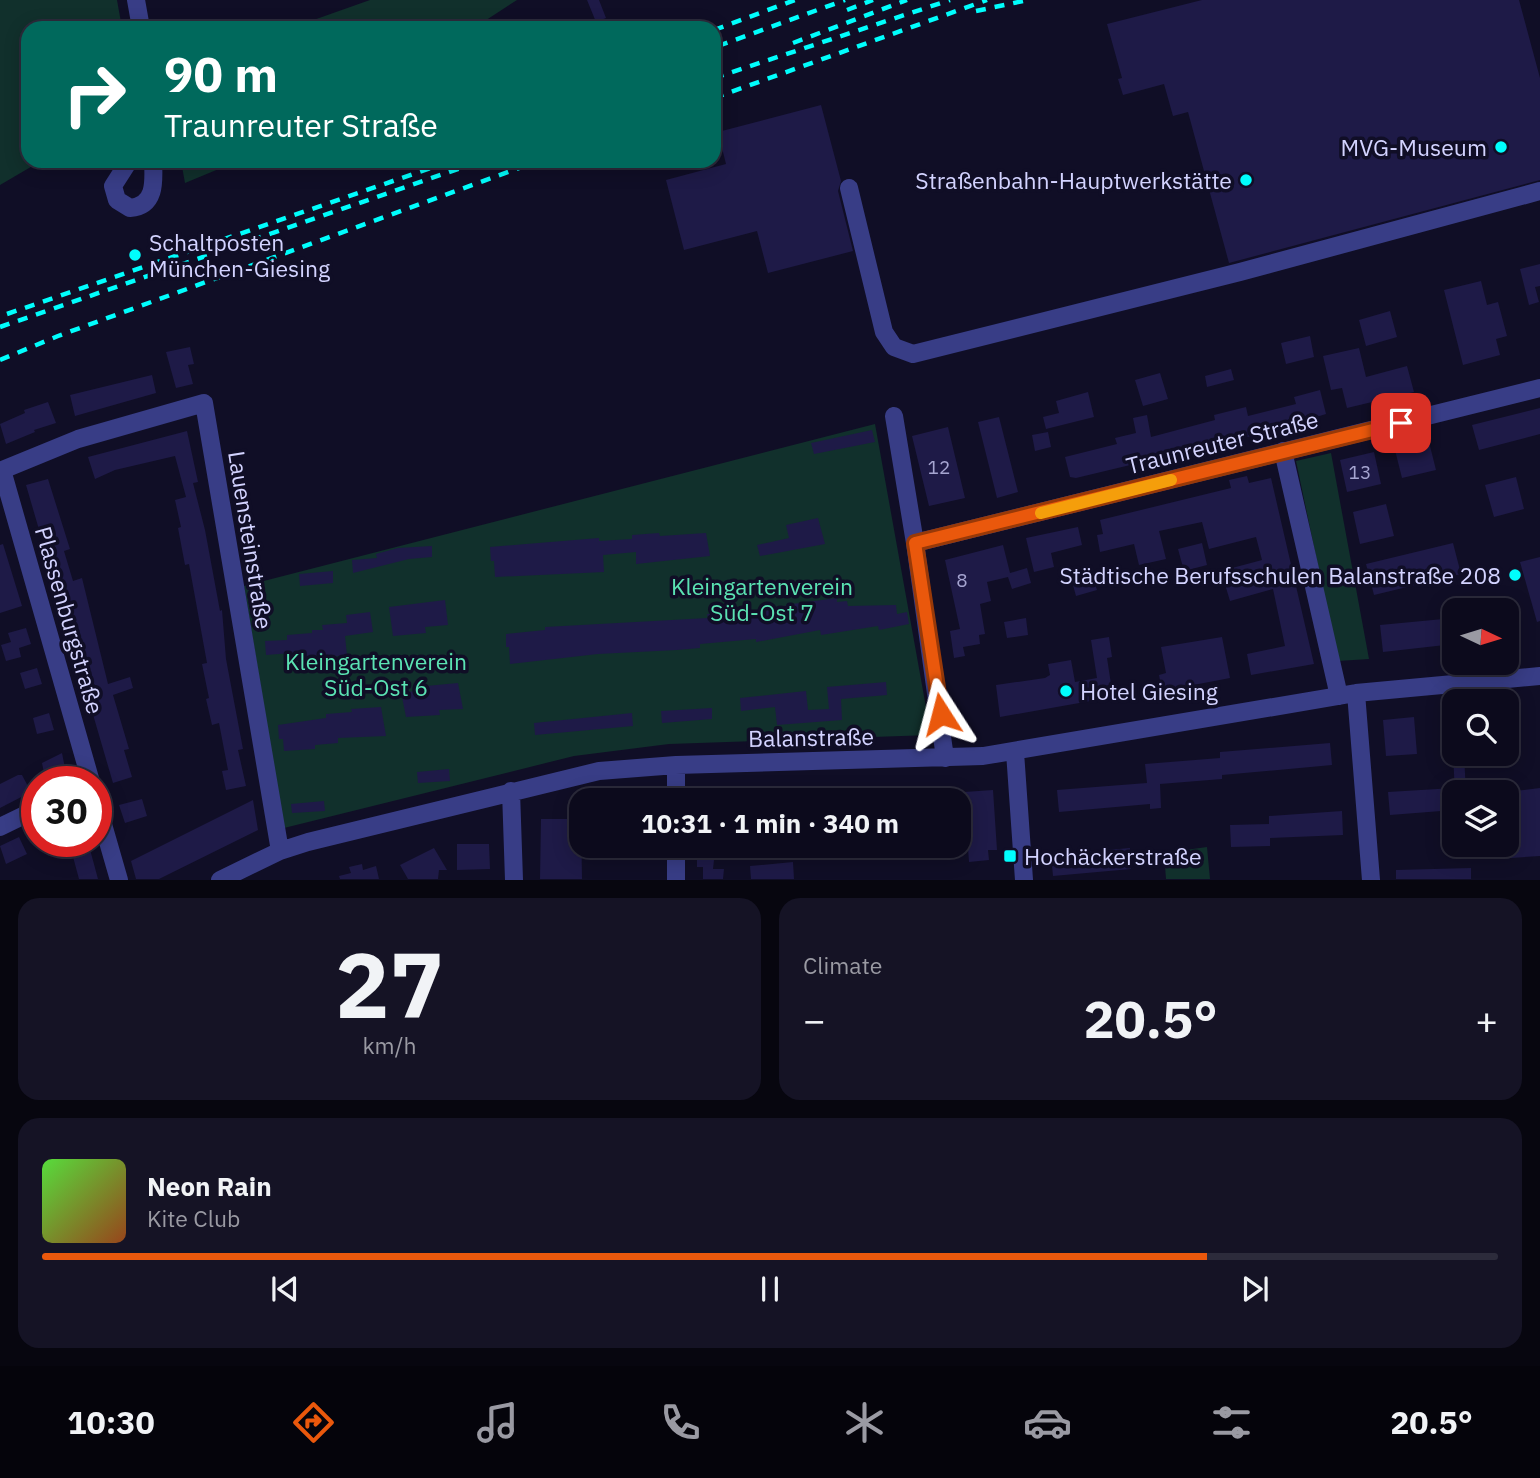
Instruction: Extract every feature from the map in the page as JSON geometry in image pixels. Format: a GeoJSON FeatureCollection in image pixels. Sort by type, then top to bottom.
{"type":"FeatureCollection","features":[{"type":"Feature","properties":{"kind":"street"},"geometry":{"type":"LineString","coordinates":[[136,0],[140,21]]}},
{"type":"Feature","properties":{"kind":"street"},"geometry":{"type":"LineString","coordinates":[[125,168],[113,186],[117,200],[130,208],[138,207],[150,198],[153,168]]}},
{"type":"Feature","properties":{"kind":"street"},"geometry":{"type":"LineString","coordinates":[[849,188],[884,332],[894,348],[913,354],[1231,275],[1540,191]]}},
{"type":"Feature","properties":{"kind":"street","name":"Traunreuter Straße"},"geometry":{"type":"LineString","coordinates":[[915,543],[1540,388]]}},
{"type":"Feature","properties":{"kind":"street","name":"Lauensteinstraße"},"geometry":{"type":"LineString","coordinates":[[1,471],[78,439],[204,403],[280,851]]}},
{"type":"Feature","properties":{"kind":"street"},"geometry":{"type":"LineString","coordinates":[[894,416],[945,758]]}},
{"type":"Feature","properties":{"kind":"street"},"geometry":{"type":"LineString","coordinates":[[1283,451],[1347,694],[1371,880]]}},
{"type":"Feature","properties":{"kind":"street","name":"Plassenburgstraße"},"geometry":{"type":"LineString","coordinates":[[1,471],[86,766]]}},
{"type":"Feature","properties":{"kind":"street","name":"Balanstraße"},"geometry":{"type":"LineString","coordinates":[[220,880],[280,851],[599,771],[676,765],[945,758],[1015,752],[1347,694],[1540,676]]}},
{"type":"Feature","properties":{"kind":"street"},"geometry":{"type":"LineString","coordinates":[[1015,752],[1024,880]]}},
{"type":"Feature","properties":{"kind":"street"},"geometry":{"type":"LineString","coordinates":[[676,765],[676,788]]}},
{"type":"Feature","properties":{"kind":"street"},"geometry":{"type":"LineString","coordinates":[[511,791],[514,880]]}},
{"type":"Feature","properties":{"kind":"street"},"geometry":{"type":"LineString","coordinates":[[0,827],[21,817]]}},
{"type":"Feature","properties":{"kind":"street"},"geometry":{"type":"LineString","coordinates":[[112,856],[119,880]]}},
{"type":"Feature","properties":{"kind":"street"},"geometry":{"type":"LineString","coordinates":[[676,858],[676,880]]}},
{"type":"Feature","properties":{"kind":"green space"},"geometry":{"type":"Polygon","coordinates":[[[0,0],[117,0],[121,21],[21,21],[21,168],[29,168],[0,185],[0,0]]]}},
{"type":"Feature","properties":{"kind":"green space"},"geometry":{"type":"Polygon","coordinates":[[[370,0],[517,0],[485,21],[311,21],[370,0]]]}},
{"type":"Feature","properties":{"kind":"green space"},"geometry":{"type":"Polygon","coordinates":[[[182,168],[221,168],[185,183],[182,168]]]}},
{"type":"Feature","properties":{"kind":"green space","name":"Kleingartenverein Süd-Ost 7"},"geometry":{"type":"Polygon","coordinates":[[[875,424],[931,735],[669,744],[574,756],[284,828],[244,586],[875,424]]]}},
{"type":"Feature","properties":{"kind":"green space"},"geometry":{"type":"Polygon","coordinates":[[[1331,453],[1369,659],[1338,661],[1296,461],[1331,453]]]}},
{"type":"Feature","properties":{"kind":"green space"},"geometry":{"type":"Polygon","coordinates":[[[1207,847],[1210,879],[1166,879],[1164,853],[1207,847]]]}},
{"type":"Feature","properties":{"kind":"building"},"geometry":{"type":"Polygon","coordinates":[[[587,0],[599,0],[606,18],[596,21],[587,0]]]}},
{"type":"Feature","properties":{"kind":"building"},"geometry":{"type":"Polygon","coordinates":[[[1202,0],[1519,0],[1540,78],[1540,180],[1229,263],[1188,112],[1173,116],[1164,84],[1123,95],[1118,79],[1122,78],[1107,24],[1202,0]]]}},
{"type":"Feature","properties":{"kind":"building"},"geometry":{"type":"Polygon","coordinates":[[[821,105],[841,181],[838,191],[853,251],[768,273],[757,231],[684,250],[666,180],[711,168],[721,168],[726,164],[721,131],[821,105]]]}},
{"type":"Feature","properties":{"kind":"building"},"geometry":{"type":"Polygon","coordinates":[[[1540,264],[1540,286],[1535,287],[1539,302],[1529,305],[1520,269],[1540,264]]]}},
{"type":"Feature","properties":{"kind":"building"},"geometry":{"type":"Polygon","coordinates":[[[1481,281],[1487,305],[1498,302],[1507,336],[1496,339],[1500,355],[1463,365],[1444,290],[1481,281]]]}},
{"type":"Feature","properties":{"kind":"building"},"geometry":{"type":"Polygon","coordinates":[[[1390,311],[1397,337],[1366,346],[1359,320],[1390,311]]]}},
{"type":"Feature","properties":{"kind":"building"},"geometry":{"type":"Polygon","coordinates":[[[1310,336],[1314,357],[1286,364],[1281,343],[1310,336]]]}},
{"type":"Feature","properties":{"kind":"building"},"geometry":{"type":"Polygon","coordinates":[[[190,347],[194,364],[188,365],[193,384],[176,388],[166,352],[190,347]]]}},
{"type":"Feature","properties":{"kind":"building"},"geometry":{"type":"Polygon","coordinates":[[[1359,348],[1366,377],[1407,366],[1414,392],[1347,408],[1342,388],[1331,390],[1323,356],[1359,348]]]}},
{"type":"Feature","properties":{"kind":"building"},"geometry":{"type":"Polygon","coordinates":[[[1231,369],[1234,380],[1207,387],[1205,376],[1231,369]]]}},
{"type":"Feature","properties":{"kind":"building"},"geometry":{"type":"Polygon","coordinates":[[[1160,373],[1168,399],[1143,406],[1135,380],[1160,373]]]}},
{"type":"Feature","properties":{"kind":"building"},"geometry":{"type":"Polygon","coordinates":[[[152,375],[156,393],[75,416],[70,395],[152,375]]]}},
{"type":"Feature","properties":{"kind":"building"},"geometry":{"type":"Polygon","coordinates":[[[1320,390],[1326,414],[1264,433],[1076,478],[1070,477],[1065,457],[1117,444],[1115,438],[1136,433],[1133,418],[1147,415],[1151,437],[1215,420],[1214,415],[1246,407],[1248,416],[1296,404],[1294,397],[1320,390]]]}},
{"type":"Feature","properties":{"kind":"building"},"geometry":{"type":"Polygon","coordinates":[[[1088,392],[1094,417],[1046,429],[1043,417],[1059,413],[1056,401],[1088,392]]]}},
{"type":"Feature","properties":{"kind":"building"},"geometry":{"type":"Polygon","coordinates":[[[48,402],[56,423],[6,444],[0,424],[25,413],[24,410],[48,402]]]}},
{"type":"Feature","properties":{"kind":"building"},"geometry":{"type":"Polygon","coordinates":[[[1540,408],[1540,434],[1479,450],[1472,425],[1540,408]]]}},
{"type":"Feature","properties":{"kind":"building"},"geometry":{"type":"Polygon","coordinates":[[[999,417],[1018,492],[997,498],[978,422],[999,417]]]}},
{"type":"Feature","properties":{"kind":"building"},"geometry":{"type":"Polygon","coordinates":[[[948,427],[965,498],[929,506],[912,436],[948,427]]]}},
{"type":"Feature","properties":{"kind":"building"},"geometry":{"type":"Polygon","coordinates":[[[872,430],[875,442],[814,454],[811,443],[872,430]]]}},
{"type":"Feature","properties":{"kind":"building"},"geometry":{"type":"Polygon","coordinates":[[[187,431],[198,482],[193,483],[220,611],[222,610],[226,659],[243,749],[238,750],[246,786],[226,790],[222,771],[228,770],[219,723],[212,725],[206,699],[209,698],[202,664],[207,663],[189,564],[185,565],[178,528],[181,527],[175,500],[186,497],[175,456],[115,470],[95,479],[88,457],[187,431]]]}},
{"type":"Feature","properties":{"kind":"building"},"geometry":{"type":"Polygon","coordinates":[[[1048,432],[1051,447],[1035,451],[1032,435],[1048,432]]]}},
{"type":"Feature","properties":{"kind":"building"},"geometry":{"type":"Polygon","coordinates":[[[1428,438],[1436,470],[1402,478],[1394,446],[1428,438]]]}},
{"type":"Feature","properties":{"kind":"building"},"geometry":{"type":"Polygon","coordinates":[[[1374,452],[1381,484],[1347,492],[1340,460],[1374,452]]]}},
{"type":"Feature","properties":{"kind":"building"},"geometry":{"type":"Polygon","coordinates":[[[1247,476],[1249,483],[1271,478],[1314,664],[1251,675],[1247,654],[1285,646],[1273,589],[1230,601],[1221,571],[1262,560],[1256,537],[1209,549],[1202,522],[1159,531],[1166,559],[1139,565],[1134,544],[1100,552],[1097,535],[1103,534],[1100,520],[1231,488],[1229,480],[1247,476]]]}},
{"type":"Feature","properties":{"kind":"building"},"geometry":{"type":"Polygon","coordinates":[[[1516,477],[1524,509],[1494,517],[1485,485],[1516,477]]]}},
{"type":"Feature","properties":{"kind":"building"},"geometry":{"type":"Polygon","coordinates":[[[48,479],[70,549],[64,551],[73,581],[82,578],[108,684],[130,677],[133,688],[113,695],[129,749],[124,750],[132,777],[113,783],[112,766],[108,766],[26,485],[48,479]]]}},
{"type":"Feature","properties":{"kind":"building"},"geometry":{"type":"Polygon","coordinates":[[[1386,504],[1394,536],[1360,544],[1353,512],[1386,504]]]}},
{"type":"Feature","properties":{"kind":"building"},"geometry":{"type":"Polygon","coordinates":[[[818,518],[825,544],[760,556],[757,545],[789,538],[786,525],[818,518]]]}},
{"type":"Feature","properties":{"kind":"building"},"geometry":{"type":"Polygon","coordinates":[[[1078,527],[1082,545],[1051,553],[1054,567],[1034,572],[1026,538],[1078,527]]]}},
{"type":"Feature","properties":{"kind":"building"},"geometry":{"type":"Polygon","coordinates":[[[659,533],[660,536],[706,533],[710,556],[636,564],[636,552],[603,555],[604,572],[495,577],[494,561],[491,561],[490,547],[599,538],[599,541],[632,539],[632,535],[659,533]]]}},
{"type":"Feature","properties":{"kind":"building"},"geometry":{"type":"Polygon","coordinates":[[[1202,543],[1207,565],[1184,571],[1178,549],[1202,543]]]}},
{"type":"Feature","properties":{"kind":"building"},"geometry":{"type":"Polygon","coordinates":[[[1453,543],[1461,574],[1374,595],[1366,564],[1453,543]]]}},
{"type":"Feature","properties":{"kind":"building"},"geometry":{"type":"Polygon","coordinates":[[[3,544],[22,606],[0,613],[0,545],[3,544]]]}},
{"type":"Feature","properties":{"kind":"building"},"geometry":{"type":"Polygon","coordinates":[[[1003,545],[1010,573],[1027,568],[1031,583],[1012,589],[1008,577],[987,582],[991,601],[980,604],[985,634],[979,635],[980,644],[963,647],[965,656],[954,658],[950,631],[960,629],[945,560],[1003,545]]]}},
{"type":"Feature","properties":{"kind":"building"},"geometry":{"type":"Polygon","coordinates":[[[432,546],[432,557],[409,559],[353,573],[352,560],[377,558],[376,554],[398,548],[432,546]]]}},
{"type":"Feature","properties":{"kind":"building"},"geometry":{"type":"Polygon","coordinates":[[[1540,557],[1540,621],[1537,622],[1520,562],[1540,557]]]}},
{"type":"Feature","properties":{"kind":"building"},"geometry":{"type":"Polygon","coordinates":[[[333,571],[333,583],[300,586],[299,574],[333,571]]]}},
{"type":"Feature","properties":{"kind":"building"},"geometry":{"type":"Polygon","coordinates":[[[1091,572],[1097,590],[1076,596],[1071,578],[1091,572]]]}},
{"type":"Feature","properties":{"kind":"building"},"geometry":{"type":"Polygon","coordinates":[[[837,598],[837,602],[847,601],[848,606],[896,605],[897,614],[907,612],[909,624],[879,630],[878,626],[821,635],[820,630],[756,642],[756,639],[700,644],[700,648],[598,654],[510,664],[509,647],[506,647],[506,634],[545,630],[545,627],[708,618],[707,614],[762,612],[792,604],[837,598]]]}},
{"type":"Feature","properties":{"kind":"building"},"geometry":{"type":"Polygon","coordinates":[[[445,600],[448,625],[425,627],[426,633],[393,636],[389,607],[445,600]]]}},
{"type":"Feature","properties":{"kind":"building"},"geometry":{"type":"Polygon","coordinates":[[[370,612],[373,632],[345,636],[347,655],[292,661],[292,653],[266,655],[265,641],[287,640],[287,635],[323,630],[322,625],[347,623],[346,615],[370,612]]]}},
{"type":"Feature","properties":{"kind":"building"},"geometry":{"type":"Polygon","coordinates":[[[1026,618],[1028,635],[1007,638],[1004,622],[1026,618]]]}},
{"type":"Feature","properties":{"kind":"building"},"geometry":{"type":"Polygon","coordinates":[[[1442,619],[1442,645],[1383,652],[1380,625],[1442,619]]]}},
{"type":"Feature","properties":{"kind":"building"},"geometry":{"type":"Polygon","coordinates":[[[26,628],[31,644],[19,648],[21,657],[6,661],[1,645],[11,642],[8,633],[26,628]]]}},
{"type":"Feature","properties":{"kind":"building"},"geometry":{"type":"Polygon","coordinates":[[[1109,637],[1112,657],[1107,658],[1113,697],[1000,717],[996,685],[1045,678],[1050,675],[1048,664],[1071,660],[1075,682],[1097,678],[1091,640],[1109,637]]]}},
{"type":"Feature","properties":{"kind":"building"},"geometry":{"type":"Polygon","coordinates":[[[1222,637],[1230,678],[1162,691],[1159,675],[1166,673],[1161,647],[1222,637]]]}},
{"type":"Feature","properties":{"kind":"building"},"geometry":{"type":"Polygon","coordinates":[[[37,668],[42,684],[25,689],[20,673],[37,668]]]}},
{"type":"Feature","properties":{"kind":"building"},"geometry":{"type":"Polygon","coordinates":[[[886,682],[887,695],[841,699],[842,720],[777,725],[775,707],[741,711],[740,698],[806,691],[808,710],[829,709],[827,687],[886,682]]]}},
{"type":"Feature","properties":{"kind":"building"},"geometry":{"type":"Polygon","coordinates":[[[458,683],[463,709],[439,710],[440,715],[406,717],[401,692],[427,691],[426,686],[458,683]]]}},
{"type":"Feature","properties":{"kind":"building"},"geometry":{"type":"Polygon","coordinates":[[[381,707],[386,736],[338,738],[338,743],[315,745],[315,749],[284,751],[283,739],[279,739],[278,725],[326,718],[326,714],[352,712],[351,709],[381,707]]]}},
{"type":"Feature","properties":{"kind":"building"},"geometry":{"type":"Polygon","coordinates":[[[712,708],[712,719],[662,723],[661,711],[712,708]]]}},
{"type":"Feature","properties":{"kind":"building"},"geometry":{"type":"Polygon","coordinates":[[[49,713],[54,730],[37,734],[33,718],[49,713]]]}},
{"type":"Feature","properties":{"kind":"building"},"geometry":{"type":"Polygon","coordinates":[[[632,713],[633,726],[535,735],[534,723],[632,713]]]}},
{"type":"Feature","properties":{"kind":"building"},"geometry":{"type":"Polygon","coordinates":[[[1414,717],[1417,754],[1386,756],[1383,720],[1414,717]]]}},
{"type":"Feature","properties":{"kind":"building"},"geometry":{"type":"Polygon","coordinates":[[[1330,743],[1332,765],[1222,775],[1222,779],[1160,784],[1161,808],[1150,809],[1150,804],[1059,812],[1057,790],[1147,783],[1145,764],[1220,758],[1220,752],[1330,743]]]}},
{"type":"Feature","properties":{"kind":"building"},"geometry":{"type":"Polygon","coordinates":[[[62,753],[65,766],[43,766],[42,763],[62,753]]]}},
{"type":"Feature","properties":{"kind":"building"},"geometry":{"type":"Polygon","coordinates":[[[1454,766],[1465,766],[1465,780],[1454,780],[1454,766]]]}},
{"type":"Feature","properties":{"kind":"building"},"geometry":{"type":"Polygon","coordinates":[[[449,769],[450,781],[418,783],[417,772],[449,769]]]}},
{"type":"Feature","properties":{"kind":"building"},"geometry":{"type":"Polygon","coordinates":[[[21,775],[21,797],[0,808],[0,784],[21,775]]]}},
{"type":"Feature","properties":{"kind":"building"},"geometry":{"type":"Polygon","coordinates":[[[1540,788],[1540,856],[1496,859],[1519,857],[1519,791],[1540,788]]]}},
{"type":"Feature","properties":{"kind":"building"},"geometry":{"type":"Polygon","coordinates":[[[1442,789],[1442,811],[1390,815],[1388,792],[1442,789]]]}},
{"type":"Feature","properties":{"kind":"building"},"geometry":{"type":"Polygon","coordinates":[[[993,790],[997,850],[988,850],[989,860],[969,862],[971,792],[993,790]]]}},
{"type":"Feature","properties":{"kind":"building"},"geometry":{"type":"Polygon","coordinates":[[[142,799],[147,816],[125,823],[119,805],[142,799]]]}},
{"type":"Feature","properties":{"kind":"building"},"geometry":{"type":"Polygon","coordinates":[[[253,800],[258,830],[159,879],[136,879],[131,861],[253,800]]]}},
{"type":"Feature","properties":{"kind":"building"},"geometry":{"type":"Polygon","coordinates":[[[324,801],[325,811],[292,813],[291,804],[324,801]]]}},
{"type":"Feature","properties":{"kind":"building"},"geometry":{"type":"Polygon","coordinates":[[[1342,811],[1343,835],[1270,838],[1270,846],[1231,847],[1230,825],[1269,824],[1269,816],[1342,811]]]}},
{"type":"Feature","properties":{"kind":"building"},"geometry":{"type":"Polygon","coordinates":[[[541,819],[569,819],[569,858],[582,858],[582,879],[540,879],[541,819]]]}},
{"type":"Feature","properties":{"kind":"building"},"geometry":{"type":"Polygon","coordinates":[[[19,837],[21,857],[6,864],[0,846],[19,837]]]}},
{"type":"Feature","properties":{"kind":"building"},"geometry":{"type":"Polygon","coordinates":[[[457,844],[489,844],[490,869],[457,870],[457,844]]]}},
{"type":"Feature","properties":{"kind":"building"},"geometry":{"type":"Polygon","coordinates":[[[434,848],[447,870],[439,870],[438,879],[408,879],[400,865],[434,848]]]}},
{"type":"Feature","properties":{"kind":"building"},"geometry":{"type":"Polygon","coordinates":[[[1130,848],[1131,869],[1053,876],[1051,855],[1130,848]]]}},
{"type":"Feature","properties":{"kind":"building"},"geometry":{"type":"Polygon","coordinates":[[[73,857],[92,857],[98,879],[79,879],[73,857]]]}},
{"type":"Feature","properties":{"kind":"building"},"geometry":{"type":"Polygon","coordinates":[[[697,858],[710,858],[714,860],[713,869],[724,869],[723,879],[703,879],[703,867],[697,867],[697,858]]]}},
{"type":"Feature","properties":{"kind":"building"},"geometry":{"type":"Polygon","coordinates":[[[793,862],[794,879],[751,879],[750,866],[793,862]]]}},
{"type":"Feature","properties":{"kind":"building"},"geometry":{"type":"Polygon","coordinates":[[[362,864],[363,870],[376,866],[379,879],[340,879],[339,876],[351,873],[349,867],[362,864]]]}},
{"type":"Feature","properties":{"kind":"building"},"geometry":{"type":"Polygon","coordinates":[[[1471,868],[1471,879],[1396,879],[1396,870],[1471,868]]]}},
{"type":"Feature","properties":{"kind":"railway"},"geometry":{"type":"LineString","coordinates":[[721,27],[795,0]]}},
{"type":"Feature","properties":{"kind":"railway"},"geometry":{"type":"LineString","coordinates":[[721,45],[845,0]]}},
{"type":"Feature","properties":{"kind":"railway"},"geometry":{"type":"LineString","coordinates":[[847,10],[873,0]]}},
{"type":"Feature","properties":{"kind":"railway"},"geometry":{"type":"LineString","coordinates":[[793,43],[907,0]]}},
{"type":"Feature","properties":{"kind":"railway"},"geometry":{"type":"LineString","coordinates":[[721,76],[950,0]]}},
{"type":"Feature","properties":{"kind":"railway"},"geometry":{"type":"LineString","coordinates":[[721,95],[987,0]]}},
{"type":"Feature","properties":{"kind":"railway"},"geometry":{"type":"LineString","coordinates":[[976,11],[1028,0]]}},
{"type":"Feature","properties":{"kind":"railway"},"geometry":{"type":"LineString","coordinates":[[7,314],[431,168]]}},
{"type":"Feature","properties":{"kind":"railway"},"geometry":{"type":"LineString","coordinates":[[0,327],[461,168]]}},
{"type":"Feature","properties":{"kind":"railway"},"geometry":{"type":"LineString","coordinates":[[0,360],[58,336],[519,168]]}},
{"type":"Feature","properties":{"kind":"slow traffic"},"geometry":{"type":"LineString","coordinates":[[1041,513],[1171,480]]}},
{"type":"Feature","properties":{"kind":"place","name":"MVG-Museum"},"geometry":{"type":"Point","coordinates":[1501,147]}},
{"type":"Feature","properties":{"kind":"place","name":"Straßenbahn-Hauptwerkstätte"},"geometry":{"type":"Point","coordinates":[1246,180]}},
{"type":"Feature","properties":{"kind":"place","name":"Schaltposten München-Giesing"},"geometry":{"type":"Point","coordinates":[135,255]}},
{"type":"Feature","properties":{"kind":"place","name":"Städtische Berufsschulen Balanstraße 208"},"geometry":{"type":"Point","coordinates":[1515,575]}},
{"type":"Feature","properties":{"kind":"place","name":"Hotel Giesing"},"geometry":{"type":"Point","coordinates":[1066,691]}},
{"type":"Feature","properties":{"kind":"place","name":"Hochäckerstraße"},"geometry":{"type":"Point","coordinates":[1010,856]}},
{"type":"Feature","properties":{"kind":"route"},"geometry":{"type":"LineString","coordinates":[[941,714],[915,543],[1401,423]]}},
{"type":"Feature","properties":{"kind":"park label","name":"Kleingartenverein Süd-Ost 6"},"geometry":{"type":"Point","coordinates":[376,674]}}]}
